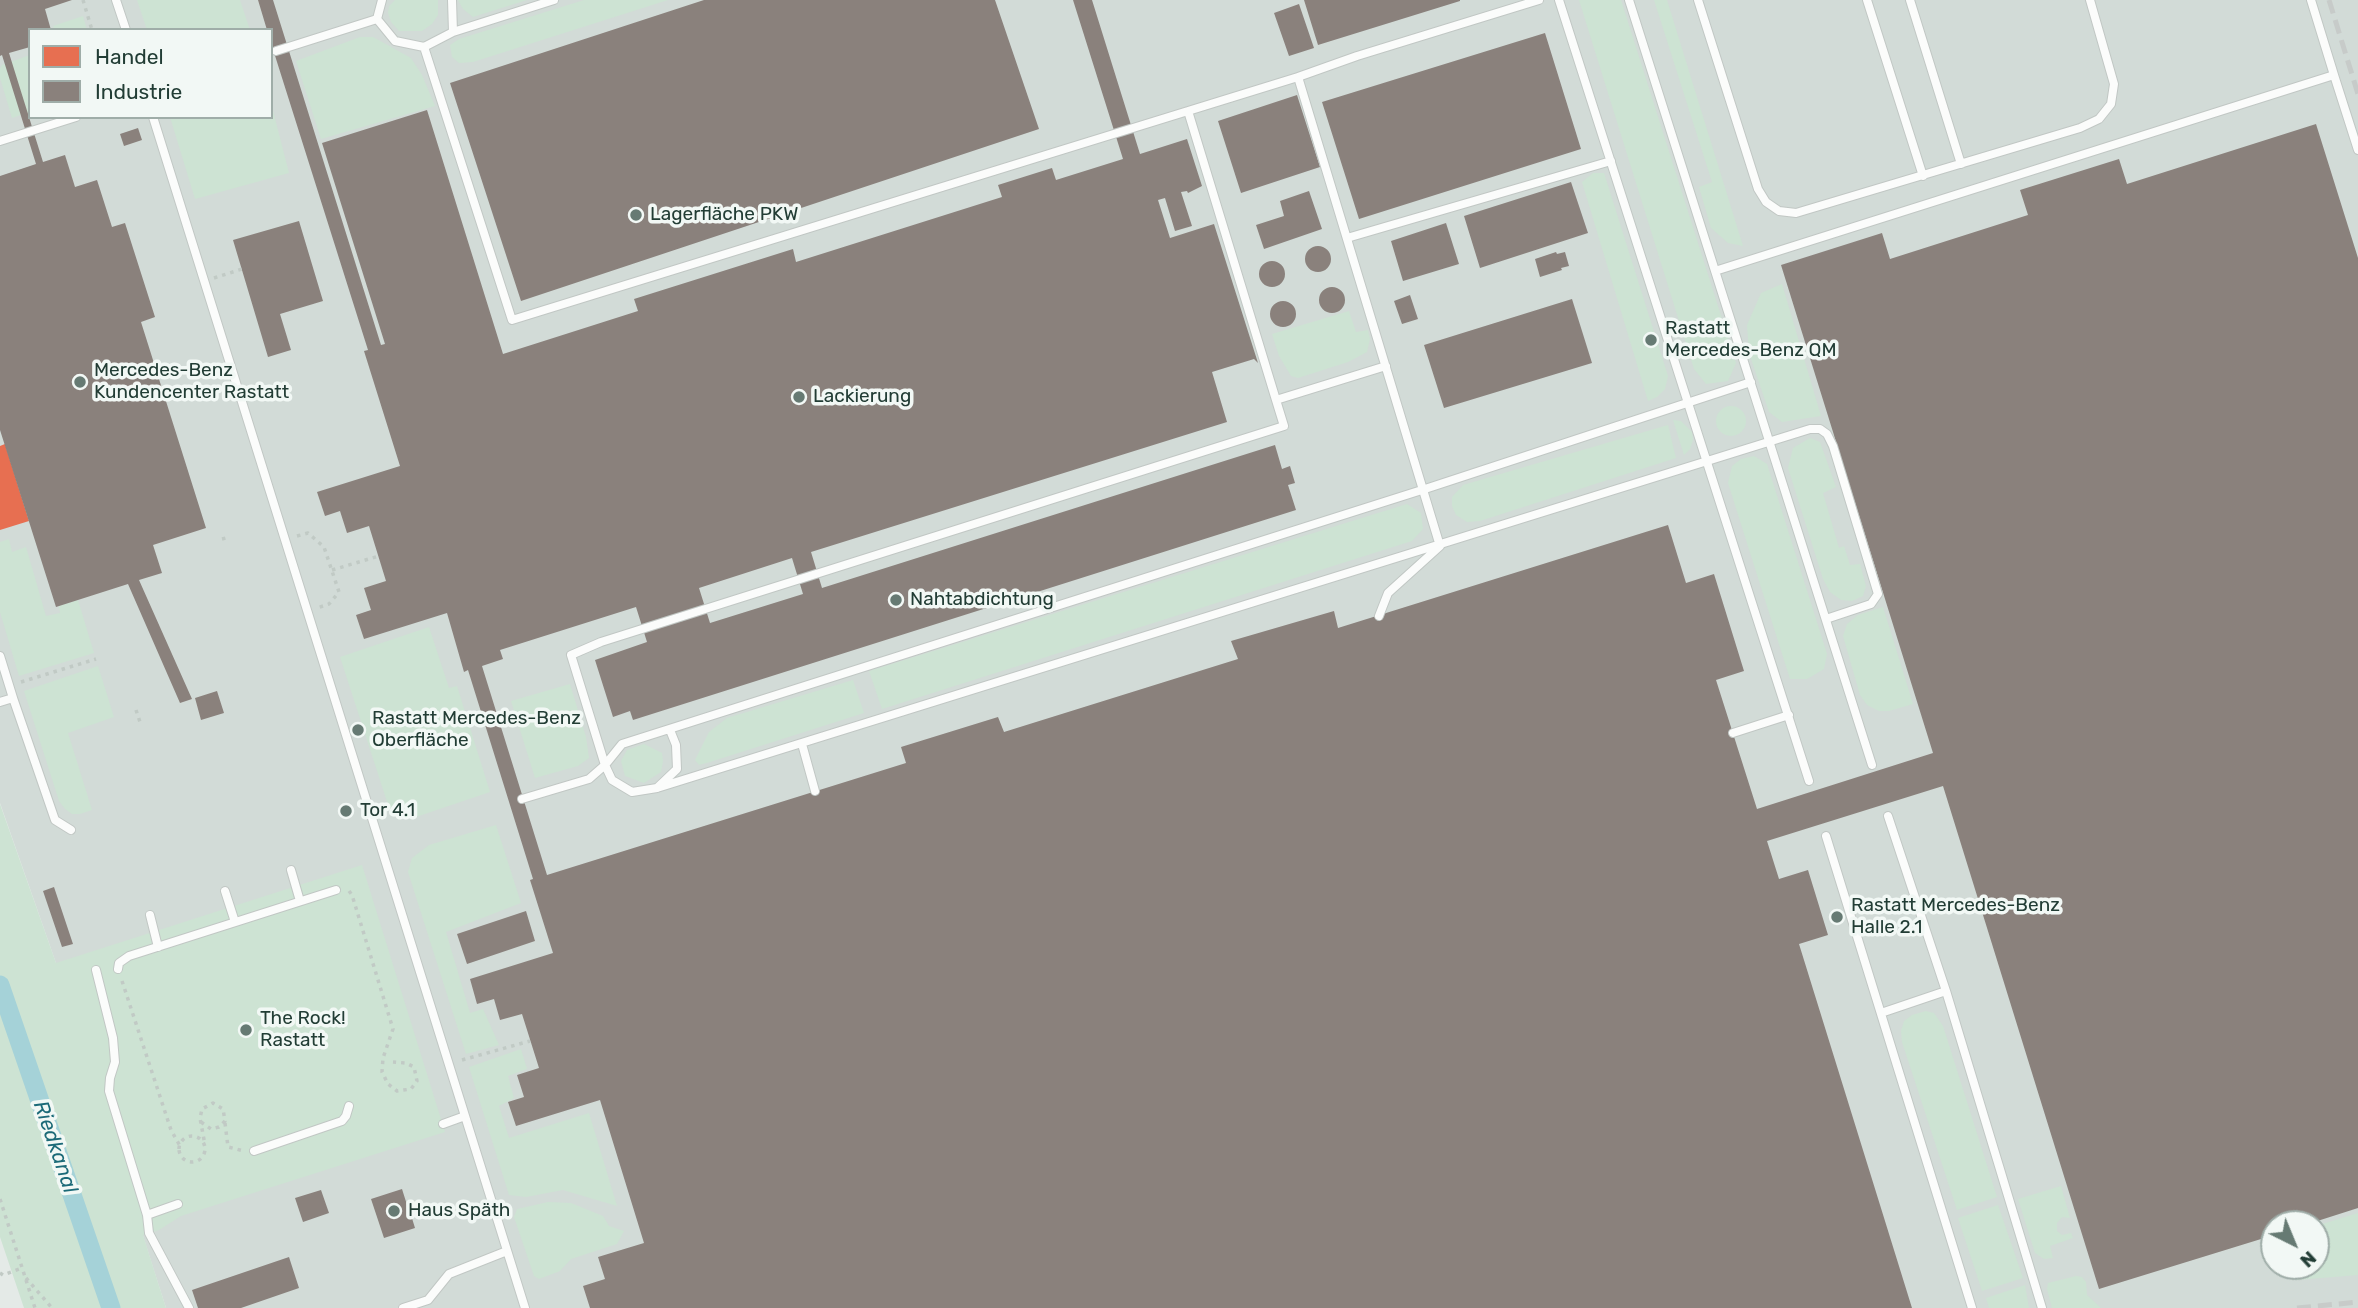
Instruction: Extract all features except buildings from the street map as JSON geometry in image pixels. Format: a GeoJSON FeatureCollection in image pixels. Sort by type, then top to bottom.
{"type":"FeatureCollection","features":[{"type":"Feature","properties":{"kind":"lane"},"geometry":{"type":"LineString","coordinates":[[117,0],[125,28]]}},
{"type":"Feature","properties":{"kind":"lane"},"geometry":{"type":"LineString","coordinates":[[377,19],[382,0]]}},
{"type":"Feature","properties":{"kind":"lane"},"geometry":{"type":"LineString","coordinates":[[452,0],[453,32]]}},
{"type":"Feature","properties":{"kind":"lane"},"geometry":{"type":"LineString","coordinates":[[377,19],[395,41],[424,47],[453,32],[554,0]]}},
{"type":"Feature","properties":{"kind":"lane"},"geometry":{"type":"LineString","coordinates":[[424,47],[512,320],[1539,0]]}},
{"type":"Feature","properties":{"kind":"lane"},"geometry":{"type":"LineString","coordinates":[[1559,0],[1809,781]]}},
{"type":"Feature","properties":{"kind":"lane"},"geometry":{"type":"LineString","coordinates":[[1629,0],[1872,765]]}},
{"type":"Feature","properties":{"kind":"lane"},"geometry":{"type":"LineString","coordinates":[[1698,0],[1758,189],[1766,202],[1779,211],[1796,213],[2080,128],[2099,119],[2111,104],[2115,84],[2090,0]]}},
{"type":"Feature","properties":{"kind":"lane"},"geometry":{"type":"LineString","coordinates":[[1867,0],[1923,176]]}},
{"type":"Feature","properties":{"kind":"lane"},"geometry":{"type":"LineString","coordinates":[[1910,0],[1961,164]]}},
{"type":"Feature","properties":{"kind":"lane"},"geometry":{"type":"LineString","coordinates":[[2311,0],[2358,150]]}},
{"type":"Feature","properties":{"kind":"lane"},"geometry":{"type":"LineString","coordinates":[[276,51],[377,19]]}},
{"type":"Feature","properties":{"kind":"lane"},"geometry":{"type":"LineString","coordinates":[[1716,271],[2334,75]]}},
{"type":"Feature","properties":{"kind":"lane"},"geometry":{"type":"LineString","coordinates":[[1298,76],[1425,489],[1440,546]]}},
{"type":"Feature","properties":{"kind":"lane"},"geometry":{"type":"LineString","coordinates":[[1188,111],[1284,426],[601,642],[571,655],[612,780],[632,792],[657,788],[1810,429],[1820,429],[1827,434],[1833,446],[1878,594],[1871,604],[1826,619]]}},
{"type":"Feature","properties":{"kind":"lane"},"geometry":{"type":"LineString","coordinates":[[0,141],[70,119]]}},
{"type":"Feature","properties":{"kind":"lane"},"geometry":{"type":"LineString","coordinates":[[154,119],[525,1308]]}},
{"type":"Feature","properties":{"kind":"lane"},"geometry":{"type":"LineString","coordinates":[[1347,238],[1611,161]]}},
{"type":"Feature","properties":{"kind":"lane"},"geometry":{"type":"LineString","coordinates":[[1276,400],[1386,366]]}},
{"type":"Feature","properties":{"kind":"lane"},"geometry":{"type":"LineString","coordinates":[[522,799],[589,779],[622,744],[1425,489],[1751,382]]}},
{"type":"Feature","properties":{"kind":"lane"},"geometry":{"type":"LineString","coordinates":[[1379,615],[1388,593],[1440,546]]}},
{"type":"Feature","properties":{"kind":"lane"},"geometry":{"type":"LineString","coordinates":[[0,656],[55,820],[71,830]]}},
{"type":"Feature","properties":{"kind":"lane"},"geometry":{"type":"LineString","coordinates":[[0,702],[13,698]]}},
{"type":"Feature","properties":{"kind":"lane"},"geometry":{"type":"LineString","coordinates":[[1734,733],[1789,715]]}},
{"type":"Feature","properties":{"kind":"lane"},"geometry":{"type":"LineString","coordinates":[[657,788],[677,769],[676,746],[670,730]]}},
{"type":"Feature","properties":{"kind":"lane"},"geometry":{"type":"LineString","coordinates":[[802,744],[815,791]]}},
{"type":"Feature","properties":{"kind":"lane"},"geometry":{"type":"LineString","coordinates":[[1888,816],[1946,991],[2042,1308]]}},
{"type":"Feature","properties":{"kind":"lane"},"geometry":{"type":"LineString","coordinates":[[1826,836],[1972,1308]]}},
{"type":"Feature","properties":{"kind":"lane"},"geometry":{"type":"LineString","coordinates":[[291,870],[300,901]]}},
{"type":"Feature","properties":{"kind":"lane"},"geometry":{"type":"LineString","coordinates":[[118,969],[120,963],[130,956],[336,890]]}},
{"type":"Feature","properties":{"kind":"lane"},"geometry":{"type":"LineString","coordinates":[[225,891],[235,922]]}},
{"type":"Feature","properties":{"kind":"lane"},"geometry":{"type":"LineString","coordinates":[[150,915],[158,947]]}},
{"type":"Feature","properties":{"kind":"lane"},"geometry":{"type":"LineString","coordinates":[[96,970],[113,1038],[115,1062],[110,1078],[110,1091],[146,1214],[149,1233],[189,1308]]}},
{"type":"Feature","properties":{"kind":"lane"},"geometry":{"type":"LineString","coordinates":[[1881,1013],[1946,991]]}},
{"type":"Feature","properties":{"kind":"lane"},"geometry":{"type":"LineString","coordinates":[[254,1151],[342,1121],[349,1106]]}},
{"type":"Feature","properties":{"kind":"lane"},"geometry":{"type":"LineString","coordinates":[[443,1124],[465,1116]]}},
{"type":"Feature","properties":{"kind":"lane"},"geometry":{"type":"LineString","coordinates":[[146,1214],[178,1204]]}},
{"type":"Feature","properties":{"kind":"lane"},"geometry":{"type":"LineString","coordinates":[[402,1308],[428,1300],[449,1275],[507,1251]]}},
{"type":"Feature","properties":{"kind":"path"},"geometry":{"type":"LineString","coordinates":[[82,0],[91,28]]}},
{"type":"Feature","properties":{"kind":"path"},"geometry":{"type":"LineString","coordinates":[[203,281],[242,269]]}},
{"type":"Feature","properties":{"kind":"path"},"geometry":{"type":"LineString","coordinates":[[285,540],[308,533],[324,547],[332,570],[338,593],[329,604],[307,612]]}},
{"type":"Feature","properties":{"kind":"path"},"geometry":{"type":"LineString","coordinates":[[222,539],[230,537]]}},
{"type":"Feature","properties":{"kind":"path"},"geometry":{"type":"LineString","coordinates":[[332,570],[379,555]]}},
{"type":"Feature","properties":{"kind":"path"},"geometry":{"type":"LineString","coordinates":[[9,686],[96,659]]}},
{"type":"Feature","properties":{"kind":"path"},"geometry":{"type":"LineString","coordinates":[[136,710],[140,722]]}},
{"type":"Feature","properties":{"kind":"path"},"geometry":{"type":"LineString","coordinates":[[336,890],[348,890],[352,895],[393,1029],[383,1058],[382,1072],[388,1084],[397,1091],[411,1089],[417,1081],[414,1068],[406,1063],[393,1062]]}},
{"type":"Feature","properties":{"kind":"path"},"geometry":{"type":"LineString","coordinates":[[118,969],[167,1120],[183,1158],[191,1161],[202,1157],[205,1145],[202,1109],[213,1104],[223,1109],[228,1147],[237,1151],[254,1151]]}},
{"type":"Feature","properties":{"kind":"path"},"geometry":{"type":"LineString","coordinates":[[449,1064],[530,1041]]}},
{"type":"Feature","properties":{"kind":"path"},"geometry":{"type":"LineString","coordinates":[[201,1122],[211,1129],[219,1127],[225,1121]]}},
{"type":"Feature","properties":{"kind":"path"},"geometry":{"type":"LineString","coordinates":[[180,1146],[185,1139],[193,1136],[205,1145]]}},
{"type":"Feature","properties":{"kind":"path"},"geometry":{"type":"LineString","coordinates":[[0,1199],[35,1308]]}},
{"type":"Feature","properties":{"kind":"path"},"geometry":{"type":"LineString","coordinates":[[0,1273],[3,1275],[22,1268]]}},
{"type":"Feature","properties":{"kind":"path"},"geometry":{"type":"LineString","coordinates":[[25,1276],[52,1308]]}},
{"type":"Feature","properties":{"kind":"shaded area"},"geometry":{"type":"Polygon","coordinates":[[[0,0],[2358,0],[2358,1308],[166,1308],[56,963],[0,803],[0,0]]]}},
{"type":"Feature","properties":{"kind":"green space"},"geometry":{"type":"Polygon","coordinates":[[[137,0],[240,0],[249,28],[146,28],[137,0]]]}},
{"type":"Feature","properties":{"kind":"green space"},"geometry":{"type":"Polygon","coordinates":[[[395,0],[438,0],[438,15],[432,24],[422,31],[399,31],[391,22],[388,13],[389,6],[395,0]]]}},
{"type":"Feature","properties":{"kind":"green space"},"geometry":{"type":"Polygon","coordinates":[[[458,0],[527,0],[473,17],[463,9],[458,0]]]}},
{"type":"Feature","properties":{"kind":"green space"},"geometry":{"type":"Polygon","coordinates":[[[584,0],[668,0],[473,62],[459,63],[452,57],[450,45],[459,39],[584,0]]]}},
{"type":"Feature","properties":{"kind":"green space"},"geometry":{"type":"Polygon","coordinates":[[[1579,0],[1621,0],[1736,363],[1728,381],[1706,384],[1694,369],[1579,0]]]}},
{"type":"Feature","properties":{"kind":"green space"},"geometry":{"type":"Polygon","coordinates":[[[1654,0],[1667,0],[1743,246],[1728,243],[1711,228],[1699,187],[1712,182],[1654,0]]]}},
{"type":"Feature","properties":{"kind":"green space"},"geometry":{"type":"Polygon","coordinates":[[[83,16],[86,28],[54,28],[53,26],[83,16]]]}},
{"type":"Feature","properties":{"kind":"green space"},"geometry":{"type":"Polygon","coordinates":[[[360,37],[373,37],[411,58],[422,75],[435,106],[321,139],[296,61],[360,37]]]}},
{"type":"Feature","properties":{"kind":"green space"},"geometry":{"type":"Polygon","coordinates":[[[28,56],[28,113],[12,118],[0,78],[2,65],[28,56]]]}},
{"type":"Feature","properties":{"kind":"green space"},"geometry":{"type":"Polygon","coordinates":[[[273,111],[289,173],[195,199],[171,119],[273,119],[273,111]]]}},
{"type":"Feature","properties":{"kind":"green space"},"geometry":{"type":"Polygon","coordinates":[[[1593,173],[1604,173],[1668,376],[1665,389],[1648,401],[1582,182],[1593,173]]]}},
{"type":"Feature","properties":{"kind":"green space"},"geometry":{"type":"Polygon","coordinates":[[[1782,284],[1821,416],[1782,422],[1769,412],[1749,353],[1747,325],[1761,293],[1782,284]]]}},
{"type":"Feature","properties":{"kind":"green space"},"geometry":{"type":"Polygon","coordinates":[[[1349,311],[1356,332],[1368,330],[1370,339],[1367,352],[1348,362],[1298,378],[1291,376],[1279,356],[1272,334],[1349,311]]]}},
{"type":"Feature","properties":{"kind":"green space"},"geometry":{"type":"Polygon","coordinates":[[[1731,406],[1742,410],[1746,421],[1742,432],[1731,436],[1720,432],[1716,421],[1720,410],[1731,406]]]}},
{"type":"Feature","properties":{"kind":"green space"},"geometry":{"type":"Polygon","coordinates":[[[1673,420],[1681,421],[1692,432],[1690,449],[1684,455],[1673,420]]]}},
{"type":"Feature","properties":{"kind":"green space"},"geometry":{"type":"Polygon","coordinates":[[[1668,425],[1676,458],[1480,521],[1467,522],[1456,515],[1452,506],[1452,497],[1463,485],[1668,425]]]}},
{"type":"Feature","properties":{"kind":"green space"},"geometry":{"type":"Polygon","coordinates":[[[1810,438],[1820,442],[1836,487],[1823,493],[1839,548],[1844,546],[1850,565],[1860,564],[1866,586],[1863,596],[1852,601],[1841,600],[1830,592],[1823,579],[1788,468],[1793,448],[1810,438]]]}},
{"type":"Feature","properties":{"kind":"green space"},"geometry":{"type":"Polygon","coordinates":[[[1754,456],[1767,464],[1827,654],[1824,669],[1807,679],[1790,679],[1728,483],[1732,466],[1741,459],[1754,456]]]}},
{"type":"Feature","properties":{"kind":"green space"},"geometry":{"type":"Polygon","coordinates":[[[1407,504],[1421,513],[1423,529],[1412,541],[882,709],[869,671],[1407,504]]]}},
{"type":"Feature","properties":{"kind":"green space"},"geometry":{"type":"Polygon","coordinates":[[[9,539],[12,552],[26,547],[46,616],[60,613],[59,606],[78,600],[94,653],[19,676],[0,612],[0,542],[9,539]]]}},
{"type":"Feature","properties":{"kind":"green space"},"geometry":{"type":"Polygon","coordinates":[[[1883,607],[1913,704],[1889,711],[1879,711],[1867,705],[1860,695],[1843,636],[1847,624],[1858,615],[1883,607]]]}},
{"type":"Feature","properties":{"kind":"green space"},"geometry":{"type":"Polygon","coordinates":[[[429,627],[449,688],[457,686],[490,792],[413,818],[401,818],[391,814],[340,657],[429,627]]]}},
{"type":"Feature","properties":{"kind":"green space"},"geometry":{"type":"Polygon","coordinates":[[[98,666],[114,717],[68,733],[92,810],[72,814],[59,801],[24,691],[98,666]]]}},
{"type":"Feature","properties":{"kind":"green space"},"geometry":{"type":"Polygon","coordinates":[[[853,680],[864,713],[710,762],[699,765],[695,760],[709,732],[727,718],[853,680]]]}},
{"type":"Feature","properties":{"kind":"green space"},"geometry":{"type":"Polygon","coordinates":[[[570,684],[586,737],[589,758],[578,766],[535,778],[511,701],[570,684]]]}},
{"type":"Feature","properties":{"kind":"green space"},"geometry":{"type":"Polygon","coordinates":[[[644,744],[662,753],[663,761],[661,772],[644,783],[625,776],[621,761],[627,750],[644,744]]]}},
{"type":"Feature","properties":{"kind":"green space","name":"The Rock! Rastatt"},"geometry":{"type":"Polygon","coordinates":[[[0,804],[56,963],[362,865],[445,1132],[181,1216],[159,1230],[143,1235],[166,1308],[24,1308],[0,1237],[0,804]]]}},
{"type":"Feature","properties":{"kind":"green space"},"geometry":{"type":"Polygon","coordinates":[[[496,825],[521,903],[446,932],[470,1013],[483,1009],[499,1045],[466,1054],[408,872],[412,858],[429,845],[496,825]]]}},
{"type":"Feature","properties":{"kind":"green space"},"geometry":{"type":"Polygon","coordinates":[[[1926,1011],[1934,1013],[1943,1026],[1997,1197],[1957,1210],[1902,1042],[1904,1021],[1912,1015],[1926,1011]]]}},
{"type":"Feature","properties":{"kind":"green space"},"geometry":{"type":"Polygon","coordinates":[[[521,1049],[527,1069],[508,1076],[514,1098],[499,1106],[509,1138],[589,1113],[617,1206],[563,1190],[526,1197],[509,1195],[469,1067],[521,1049]]]}},
{"type":"Feature","properties":{"kind":"green space"},"geometry":{"type":"Polygon","coordinates":[[[2061,1186],[2070,1218],[2062,1217],[2057,1223],[2057,1231],[2062,1235],[2071,1233],[2073,1238],[2050,1246],[2053,1258],[2044,1259],[2035,1253],[2018,1199],[2061,1186]]]}},
{"type":"Feature","properties":{"kind":"green space"},"geometry":{"type":"Polygon","coordinates":[[[548,1202],[571,1203],[603,1216],[609,1226],[624,1231],[617,1244],[571,1259],[560,1271],[539,1279],[534,1276],[514,1217],[517,1209],[548,1202]]]}},
{"type":"Feature","properties":{"kind":"green space"},"geometry":{"type":"Polygon","coordinates":[[[1998,1205],[2023,1278],[1982,1291],[1958,1218],[1998,1205]]]}},
{"type":"Feature","properties":{"kind":"green space"},"geometry":{"type":"Polygon","coordinates":[[[2358,1213],[2358,1275],[2330,1277],[2330,1222],[2358,1213]]]}},
{"type":"Feature","properties":{"kind":"green space"},"geometry":{"type":"Polygon","coordinates":[[[2082,1277],[2086,1282],[2087,1295],[2101,1308],[2052,1308],[2048,1283],[2082,1277]]]}},
{"type":"Feature","properties":{"kind":"green space"},"geometry":{"type":"Polygon","coordinates":[[[2025,1285],[2029,1308],[1989,1308],[1986,1298],[2025,1285]]]}},
{"type":"Feature","properties":{"kind":"waterway","name":"Riedkanal"},"geometry":{"type":"LineString","coordinates":[[0,985],[111,1308]]}},
{"type":"Feature","properties":{"kind":"railway"},"geometry":{"type":"LineString","coordinates":[[2329,0],[2358,94]]}},
{"type":"Feature","properties":{"kind":"railway"},"geometry":{"type":"LineString","coordinates":[[2297,1308],[2358,1302]]}},
{"type":"Feature","properties":{"kind":"place","name":"Lagerfläche PKW"},"geometry":{"type":"Point","coordinates":[636,215]}},
{"type":"Feature","properties":{"kind":"place","name":"Rastatt Mercedes-Benz QM"},"geometry":{"type":"Point","coordinates":[1651,340]}},
{"type":"Feature","properties":{"kind":"place","name":"Mercedes-Benz Kundencenter Rastatt"},"geometry":{"type":"Point","coordinates":[80,382]}},
{"type":"Feature","properties":{"kind":"place","name":"Lackierung"},"geometry":{"type":"Point","coordinates":[799,397]}},
{"type":"Feature","properties":{"kind":"place","name":"Nahtabdichtung"},"geometry":{"type":"Point","coordinates":[896,600]}},
{"type":"Feature","properties":{"kind":"place","name":"Rastatt Mercedes-Benz Oberfläche"},"geometry":{"type":"Point","coordinates":[358,730]}},
{"type":"Feature","properties":{"kind":"place","name":"Tor 4.1"},"geometry":{"type":"Point","coordinates":[346,811]}},
{"type":"Feature","properties":{"kind":"place","name":"Rastatt Mercedes-Benz Halle 2.1"},"geometry":{"type":"Point","coordinates":[1837,917]}},
{"type":"Feature","properties":{"kind":"place","name":"The Rock! Rastatt"},"geometry":{"type":"Point","coordinates":[246,1030]}},
{"type":"Feature","properties":{"kind":"place","name":"Haus Späth"},"geometry":{"type":"Point","coordinates":[394,1211]}}]}
